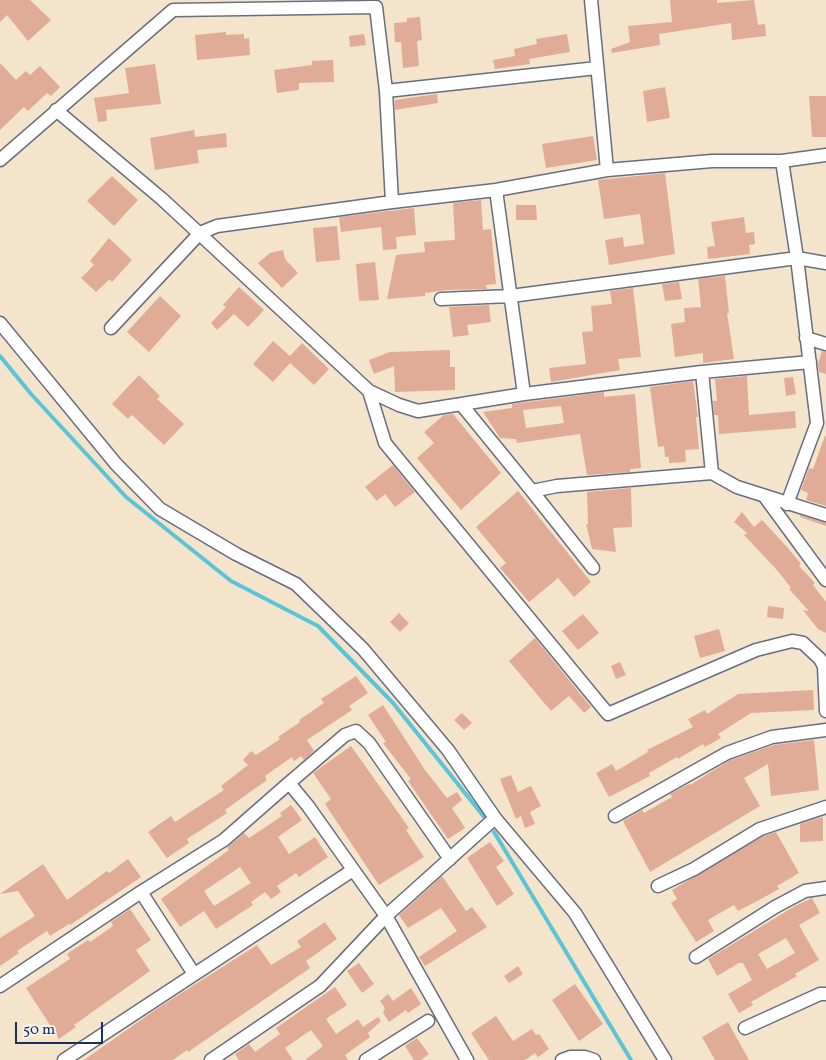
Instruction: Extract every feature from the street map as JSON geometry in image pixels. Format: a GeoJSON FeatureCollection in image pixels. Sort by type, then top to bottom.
{"type":"FeatureCollection","features":[{"type":"Feature","properties":{"kind":"street"},"geometry":{"type":"LineString","coordinates":[[591,0],[607,170]]}},
{"type":"Feature","properties":{"kind":"street"},"geometry":{"type":"LineString","coordinates":[[0,160],[173,10],[376,7],[386,91],[392,202]]}},
{"type":"Feature","properties":{"kind":"street"},"geometry":{"type":"LineString","coordinates":[[386,91],[597,68]]}},
{"type":"Feature","properties":{"kind":"street"},"geometry":{"type":"LineString","coordinates":[[56,110],[200,233],[369,391],[399,405],[418,411],[524,394],[702,372],[810,362]]}},
{"type":"Feature","properties":{"kind":"street"},"geometry":{"type":"LineString","coordinates":[[111,328],[200,233],[217,226],[496,190],[607,170],[712,161],[782,160],[826,156]]}},
{"type":"Feature","properties":{"kind":"street"},"geometry":{"type":"LineString","coordinates":[[782,160],[797,258],[806,338],[821,424],[787,504]]}},
{"type":"Feature","properties":{"kind":"street"},"geometry":{"type":"LineString","coordinates":[[496,190],[524,394]]}},
{"type":"Feature","properties":{"kind":"street"},"geometry":{"type":"LineString","coordinates":[[441,299],[511,296],[797,258],[825,262]]}},
{"type":"Feature","properties":{"kind":"street"},"geometry":{"type":"LineString","coordinates":[[0,324],[116,464],[160,508],[236,554],[296,584],[363,649],[448,750],[496,818],[575,913],[665,1060]]}},
{"type":"Feature","properties":{"kind":"street"},"geometry":{"type":"LineString","coordinates":[[806,338],[826,344]]}},
{"type":"Feature","properties":{"kind":"street"},"geometry":{"type":"LineString","coordinates":[[702,372],[712,473]]}},
{"type":"Feature","properties":{"kind":"street"},"geometry":{"type":"LineString","coordinates":[[369,391],[385,443],[608,714],[756,650],[792,641],[803,643],[820,659],[824,666],[826,711]]}},
{"type":"Feature","properties":{"kind":"street"},"geometry":{"type":"LineString","coordinates":[[461,404],[594,568]]}},
{"type":"Feature","properties":{"kind":"street"},"geometry":{"type":"LineString","coordinates":[[532,491],[558,486],[712,473],[738,487],[826,516]]}},
{"type":"Feature","properties":{"kind":"street"},"geometry":{"type":"LineString","coordinates":[[765,497],[826,580]]}},
{"type":"Feature","properties":{"kind":"street"},"geometry":{"type":"LineString","coordinates":[[615,816],[727,753],[772,737],[826,730]]}},
{"type":"Feature","properties":{"kind":"street"},"geometry":{"type":"LineString","coordinates":[[0,986],[141,892],[224,840],[345,735],[356,731],[369,743],[450,859]]}},
{"type":"Feature","properties":{"kind":"street"},"geometry":{"type":"LineString","coordinates":[[289,783],[308,806],[386,916],[466,1060]]}},
{"type":"Feature","properties":{"kind":"street"},"geometry":{"type":"LineString","coordinates":[[658,886],[694,869],[760,829],[826,808]]}},
{"type":"Feature","properties":{"kind":"street"},"geometry":{"type":"LineString","coordinates":[[211,1060],[320,986],[386,916],[496,818]]}},
{"type":"Feature","properties":{"kind":"street"},"geometry":{"type":"LineString","coordinates":[[64,1060],[353,870]]}},
{"type":"Feature","properties":{"kind":"street"},"geometry":{"type":"LineString","coordinates":[[696,957],[775,907],[805,891],[826,888]]}},
{"type":"Feature","properties":{"kind":"street"},"geometry":{"type":"LineString","coordinates":[[141,892],[194,974]]}},
{"type":"Feature","properties":{"kind":"street"},"geometry":{"type":"LineString","coordinates":[[745,1028],[820,994],[826,994]]}},
{"type":"Feature","properties":{"kind":"street"},"geometry":{"type":"LineString","coordinates":[[366,1060],[428,1021]]}},
{"type":"Feature","properties":{"kind":"street"},"geometry":{"type":"LineString","coordinates":[[562,1060],[570,1057],[585,1056],[594,1060]]}},
{"type":"Feature","properties":{"kind":"building"},"geometry":{"type":"Polygon","coordinates":[[[0,0],[30,0],[51,20],[28,41],[7,15],[0,22],[0,0]]]}},
{"type":"Feature","properties":{"kind":"building"},"geometry":{"type":"Polygon","coordinates":[[[670,0],[717,0],[717,3],[754,0],[758,25],[765,24],[766,36],[732,40],[731,23],[659,34],[660,45],[612,53],[611,49],[630,42],[628,26],[672,22],[670,0]]]}},
{"type":"Feature","properties":{"kind":"building"},"geometry":{"type":"Polygon","coordinates":[[[420,17],[422,40],[417,41],[419,66],[403,68],[401,42],[395,42],[394,23],[407,22],[407,18],[420,17]]]}},
{"type":"Feature","properties":{"kind":"building"},"geometry":{"type":"Polygon","coordinates":[[[226,32],[226,35],[244,34],[244,39],[249,38],[250,55],[197,60],[195,35],[226,32]]]}},
{"type":"Feature","properties":{"kind":"building"},"geometry":{"type":"Polygon","coordinates":[[[364,34],[366,45],[350,47],[349,36],[364,34]]]}},
{"type":"Feature","properties":{"kind":"building"},"geometry":{"type":"Polygon","coordinates":[[[567,34],[570,52],[529,59],[530,64],[495,69],[493,60],[515,56],[514,49],[537,44],[536,39],[567,34]]]}},
{"type":"Feature","properties":{"kind":"building"},"geometry":{"type":"Polygon","coordinates":[[[333,60],[334,82],[299,83],[299,90],[277,93],[274,70],[312,65],[312,61],[333,60]]]}},
{"type":"Feature","properties":{"kind":"building"},"geometry":{"type":"Polygon","coordinates":[[[0,63],[16,80],[26,71],[30,75],[40,66],[60,87],[51,96],[47,93],[28,111],[24,107],[0,130],[0,63]]]}},
{"type":"Feature","properties":{"kind":"building"},"geometry":{"type":"Polygon","coordinates":[[[155,64],[161,104],[106,110],[107,121],[98,122],[94,98],[129,93],[125,68],[155,64]]]}},
{"type":"Feature","properties":{"kind":"building"},"geometry":{"type":"Polygon","coordinates":[[[665,87],[670,118],[647,122],[643,91],[665,87]]]}},
{"type":"Feature","properties":{"kind":"building"},"geometry":{"type":"Polygon","coordinates":[[[437,94],[438,103],[395,110],[395,100],[437,94]]]}},
{"type":"Feature","properties":{"kind":"building"},"geometry":{"type":"Polygon","coordinates":[[[809,96],[826,96],[826,137],[812,137],[809,96]]]}},
{"type":"Feature","properties":{"kind":"building"},"geometry":{"type":"Polygon","coordinates":[[[194,130],[195,137],[226,133],[227,147],[197,150],[199,163],[155,170],[150,138],[194,130]]]}},
{"type":"Feature","properties":{"kind":"building"},"geometry":{"type":"Polygon","coordinates":[[[593,136],[597,160],[546,168],[542,144],[593,136]]]}},
{"type":"Feature","properties":{"kind":"building"},"geometry":{"type":"Polygon","coordinates":[[[665,173],[675,254],[609,265],[605,240],[623,237],[624,247],[644,244],[640,214],[604,219],[598,180],[665,173]]]}},
{"type":"Feature","properties":{"kind":"building"},"geometry":{"type":"Polygon","coordinates":[[[112,176],[138,200],[114,226],[87,201],[112,176]]]}},
{"type":"Feature","properties":{"kind":"building"},"geometry":{"type":"Polygon","coordinates":[[[481,200],[483,230],[491,229],[496,284],[486,285],[487,289],[447,290],[425,293],[425,296],[387,299],[396,255],[425,252],[424,242],[455,240],[453,203],[481,200]]]}},
{"type":"Feature","properties":{"kind":"building"},"geometry":{"type":"Polygon","coordinates":[[[516,205],[536,205],[537,220],[516,220],[516,205]]]}},
{"type":"Feature","properties":{"kind":"building"},"geometry":{"type":"Polygon","coordinates":[[[414,208],[416,235],[396,237],[397,249],[383,250],[381,227],[341,232],[339,217],[414,208]]]}},
{"type":"Feature","properties":{"kind":"building"},"geometry":{"type":"Polygon","coordinates":[[[744,217],[746,233],[754,232],[755,244],[749,245],[750,254],[708,259],[707,247],[715,246],[711,222],[744,217]]]}},
{"type":"Feature","properties":{"kind":"building"},"geometry":{"type":"Polygon","coordinates":[[[337,226],[340,260],[316,262],[313,228],[337,226]]]}},
{"type":"Feature","properties":{"kind":"building"},"geometry":{"type":"Polygon","coordinates":[[[109,238],[132,260],[112,282],[110,279],[96,292],[81,278],[94,265],[90,261],[109,238]]]}},
{"type":"Feature","properties":{"kind":"building"},"geometry":{"type":"Polygon","coordinates":[[[283,250],[285,259],[298,273],[282,288],[258,263],[270,253],[283,250]]]}},
{"type":"Feature","properties":{"kind":"building"},"geometry":{"type":"Polygon","coordinates":[[[375,262],[379,300],[359,301],[356,264],[375,262]]]}},
{"type":"Feature","properties":{"kind":"building"},"geometry":{"type":"Polygon","coordinates":[[[725,276],[729,313],[727,313],[734,359],[703,363],[703,353],[675,357],[671,324],[685,322],[684,308],[701,307],[698,279],[725,276]]]}},
{"type":"Feature","properties":{"kind":"building"},"geometry":{"type":"Polygon","coordinates":[[[679,282],[682,299],[665,301],[662,284],[679,282]]]}},
{"type":"Feature","properties":{"kind":"building"},"geometry":{"type":"Polygon","coordinates":[[[239,287],[264,310],[248,327],[234,314],[217,330],[211,323],[226,307],[223,305],[239,287]]]}},
{"type":"Feature","properties":{"kind":"building"},"geometry":{"type":"Polygon","coordinates":[[[633,288],[641,357],[618,359],[620,370],[551,382],[549,368],[586,364],[582,332],[593,331],[591,306],[612,304],[610,291],[633,288]]]}},
{"type":"Feature","properties":{"kind":"building"},"geometry":{"type":"Polygon","coordinates":[[[160,296],[181,316],[149,352],[127,332],[160,296]]]}},
{"type":"Feature","properties":{"kind":"building"},"geometry":{"type":"Polygon","coordinates":[[[489,305],[491,322],[467,325],[469,335],[453,337],[449,307],[489,305]]]}},
{"type":"Feature","properties":{"kind":"building"},"geometry":{"type":"Polygon","coordinates":[[[273,341],[290,356],[302,343],[329,369],[314,385],[290,363],[273,382],[253,364],[273,341]]]}},
{"type":"Feature","properties":{"kind":"building"},"geometry":{"type":"Polygon","coordinates":[[[450,350],[450,367],[455,367],[455,390],[395,392],[394,366],[374,374],[369,360],[390,352],[450,350]]]}},
{"type":"Feature","properties":{"kind":"building"},"geometry":{"type":"Polygon","coordinates":[[[822,351],[826,352],[826,374],[819,372],[818,364],[822,351]]]}},
{"type":"Feature","properties":{"kind":"building"},"geometry":{"type":"Polygon","coordinates":[[[139,375],[160,396],[157,399],[184,424],[164,445],[132,415],[128,419],[112,404],[139,375]]]}},
{"type":"Feature","properties":{"kind":"building"},"geometry":{"type":"Polygon","coordinates":[[[747,376],[749,415],[795,411],[796,428],[719,434],[718,415],[714,415],[713,401],[717,401],[715,379],[747,376]]]}},
{"type":"Feature","properties":{"kind":"building"},"geometry":{"type":"Polygon","coordinates":[[[793,377],[796,394],[786,396],[784,378],[793,377]]]}},
{"type":"Feature","properties":{"kind":"building"},"geometry":{"type":"Polygon","coordinates":[[[693,381],[698,417],[696,417],[699,449],[685,450],[686,462],[669,463],[669,457],[665,457],[664,446],[658,447],[650,387],[693,381]]]}},
{"type":"Feature","properties":{"kind":"building"},"geometry":{"type":"Polygon","coordinates":[[[604,392],[604,397],[635,394],[641,468],[630,469],[630,472],[587,475],[580,434],[517,443],[516,439],[500,438],[483,412],[512,408],[512,404],[604,392]],[[561,406],[523,410],[526,428],[564,423],[561,406]]]}},
{"type":"Feature","properties":{"kind":"building"},"geometry":{"type":"Polygon","coordinates":[[[453,414],[501,473],[461,510],[417,458],[434,443],[424,432],[444,415],[453,414]]]}},
{"type":"Feature","properties":{"kind":"building"},"geometry":{"type":"Polygon","coordinates":[[[825,436],[826,506],[806,500],[808,493],[801,490],[809,468],[813,469],[825,436]]]}},
{"type":"Feature","properties":{"kind":"building"},"geometry":{"type":"Polygon","coordinates":[[[393,465],[415,492],[395,507],[385,494],[377,501],[365,487],[393,465]]]}},
{"type":"Feature","properties":{"kind":"building"},"geometry":{"type":"Polygon","coordinates":[[[631,488],[632,527],[613,528],[616,552],[592,549],[586,524],[588,524],[587,492],[631,488]]]}},
{"type":"Feature","properties":{"kind":"building"},"geometry":{"type":"Polygon","coordinates":[[[518,491],[591,582],[574,597],[558,578],[529,602],[500,568],[506,563],[476,527],[518,491]]]}},
{"type":"Feature","properties":{"kind":"building"},"geometry":{"type":"Polygon","coordinates":[[[742,512],[754,527],[762,520],[787,547],[801,564],[799,566],[815,583],[813,585],[826,602],[826,633],[818,629],[803,610],[809,611],[789,589],[791,588],[777,570],[744,535],[747,533],[734,522],[742,512]]]}},
{"type":"Feature","properties":{"kind":"building"},"geometry":{"type":"Polygon","coordinates":[[[800,515],[826,523],[826,526],[800,517],[800,515]]]}},
{"type":"Feature","properties":{"kind":"building"},"geometry":{"type":"Polygon","coordinates":[[[768,606],[784,608],[783,619],[767,617],[768,606]]]}},
{"type":"Feature","properties":{"kind":"building"},"geometry":{"type":"Polygon","coordinates":[[[399,613],[409,623],[400,632],[390,622],[399,613]]]}},
{"type":"Feature","properties":{"kind":"building"},"geometry":{"type":"Polygon","coordinates":[[[583,614],[599,633],[578,650],[562,631],[583,614]]]}},
{"type":"Feature","properties":{"kind":"building"},"geometry":{"type":"Polygon","coordinates":[[[719,629],[725,651],[700,658],[694,636],[719,629]]]}},
{"type":"Feature","properties":{"kind":"building"},"geometry":{"type":"Polygon","coordinates":[[[535,638],[591,707],[584,713],[569,696],[551,711],[509,661],[535,638]]]}},
{"type":"Feature","properties":{"kind":"building"},"geometry":{"type":"Polygon","coordinates":[[[620,662],[626,675],[616,679],[611,666],[620,662]]]}},
{"type":"Feature","properties":{"kind":"building"},"geometry":{"type":"Polygon","coordinates":[[[356,676],[368,693],[349,706],[352,710],[307,740],[314,751],[304,760],[301,756],[294,761],[292,757],[265,776],[267,780],[225,810],[227,813],[187,839],[189,843],[167,858],[148,832],[171,816],[175,822],[224,790],[221,786],[248,765],[243,760],[251,751],[256,755],[280,739],[278,737],[324,703],[321,699],[356,676]]]}},
{"type":"Feature","properties":{"kind":"building"},"geometry":{"type":"Polygon","coordinates":[[[813,690],[814,710],[751,713],[718,734],[721,738],[705,747],[703,744],[678,759],[677,757],[649,773],[650,776],[609,797],[596,773],[612,764],[616,771],[648,752],[647,750],[693,727],[688,719],[705,710],[707,714],[738,694],[813,690]]]}},
{"type":"Feature","properties":{"kind":"building"},"geometry":{"type":"Polygon","coordinates":[[[383,705],[425,770],[447,798],[457,792],[462,800],[452,808],[465,828],[448,839],[408,781],[411,779],[383,743],[386,742],[368,715],[383,705]]]}},
{"type":"Feature","properties":{"kind":"building"},"geometry":{"type":"Polygon","coordinates":[[[462,713],[472,723],[464,730],[454,720],[462,713]]]}},
{"type":"Feature","properties":{"kind":"building"},"geometry":{"type":"Polygon","coordinates":[[[814,740],[819,790],[771,796],[768,764],[744,778],[760,806],[650,872],[623,821],[642,810],[644,813],[672,797],[670,794],[690,785],[730,760],[774,745],[814,740]]]}},
{"type":"Feature","properties":{"kind":"building"},"geometry":{"type":"Polygon","coordinates":[[[351,746],[409,828],[406,830],[424,857],[379,885],[325,804],[331,799],[313,773],[351,746]]]}},
{"type":"Feature","properties":{"kind":"building"},"geometry":{"type":"Polygon","coordinates":[[[511,775],[518,792],[531,786],[541,806],[530,812],[535,824],[525,828],[521,816],[516,819],[500,779],[511,775]]]}},
{"type":"Feature","properties":{"kind":"building"},"geometry":{"type":"Polygon","coordinates":[[[291,805],[302,820],[278,837],[289,854],[315,837],[328,857],[299,877],[296,873],[277,886],[281,892],[271,899],[265,892],[251,902],[253,905],[216,929],[204,911],[180,927],[161,899],[229,850],[227,848],[244,833],[249,838],[282,816],[280,813],[291,805]],[[240,867],[204,891],[214,906],[251,883],[240,867]]]}},
{"type":"Feature","properties":{"kind":"building"},"geometry":{"type":"Polygon","coordinates":[[[823,817],[823,841],[800,842],[800,824],[823,817]]]}},
{"type":"Feature","properties":{"kind":"building"},"geometry":{"type":"Polygon","coordinates":[[[776,832],[799,873],[777,886],[779,889],[738,911],[734,905],[708,920],[714,931],[696,942],[671,903],[677,899],[672,890],[763,836],[776,832]]]}},
{"type":"Feature","properties":{"kind":"building"},"geometry":{"type":"Polygon","coordinates":[[[490,842],[504,861],[496,867],[514,894],[497,906],[467,858],[490,842]]]}},
{"type":"Feature","properties":{"kind":"building"},"geometry":{"type":"Polygon","coordinates":[[[128,859],[141,877],[70,925],[50,936],[47,931],[17,951],[19,953],[0,966],[0,938],[35,916],[18,891],[0,894],[43,864],[67,900],[107,871],[109,873],[128,859]]]}},
{"type":"Feature","properties":{"kind":"building"},"geometry":{"type":"Polygon","coordinates":[[[442,876],[466,911],[472,907],[487,927],[425,966],[419,957],[457,931],[441,908],[408,928],[399,915],[442,876]]]}},
{"type":"Feature","properties":{"kind":"building"},"geometry":{"type":"Polygon","coordinates":[[[812,898],[820,913],[799,925],[819,960],[795,974],[797,976],[751,1002],[753,1005],[739,1013],[728,994],[752,980],[743,963],[739,963],[717,976],[708,959],[795,906],[812,898]],[[786,938],[758,954],[767,969],[795,953],[786,938]]]}},
{"type":"Feature","properties":{"kind":"building"},"geometry":{"type":"Polygon","coordinates":[[[130,909],[151,940],[136,950],[150,971],[74,1025],[76,1027],[59,1039],[26,988],[70,959],[67,954],[88,940],[90,942],[113,926],[111,922],[130,909]]]}},
{"type":"Feature","properties":{"kind":"building"},"geometry":{"type":"Polygon","coordinates":[[[325,922],[337,939],[306,961],[310,968],[188,1052],[187,1050],[173,1060],[84,1060],[158,1008],[257,945],[271,965],[301,947],[297,941],[325,922]]]}},
{"type":"Feature","properties":{"kind":"building"},"geometry":{"type":"Polygon","coordinates":[[[359,963],[374,984],[362,993],[347,971],[359,963]]]}},
{"type":"Feature","properties":{"kind":"building"},"geometry":{"type":"Polygon","coordinates":[[[518,966],[523,974],[509,983],[504,976],[518,966]]]}},
{"type":"Feature","properties":{"kind":"building"},"geometry":{"type":"Polygon","coordinates":[[[575,984],[603,1024],[579,1041],[552,1000],[575,984]]]}},
{"type":"Feature","properties":{"kind":"building"},"geometry":{"type":"Polygon","coordinates":[[[335,987],[347,1005],[326,1019],[336,1034],[358,1019],[363,1027],[378,1017],[381,1021],[368,1033],[370,1037],[345,1055],[348,1060],[305,1060],[323,1046],[311,1030],[285,1048],[293,1060],[239,1060],[235,1054],[249,1044],[255,1052],[280,1034],[276,1028],[335,987]]]}},
{"type":"Feature","properties":{"kind":"building"},"geometry":{"type":"Polygon","coordinates":[[[411,988],[421,1004],[408,1013],[406,1010],[389,1022],[383,1013],[385,1008],[380,1001],[388,994],[393,1001],[411,988]]]}},
{"type":"Feature","properties":{"kind":"building"},"geometry":{"type":"Polygon","coordinates":[[[496,1016],[513,1041],[532,1029],[536,1035],[539,1034],[549,1049],[538,1057],[535,1053],[525,1060],[489,1060],[471,1033],[496,1016]]]}},
{"type":"Feature","properties":{"kind":"building"},"geometry":{"type":"Polygon","coordinates":[[[728,1022],[749,1060],[715,1060],[702,1037],[728,1022]]]}},
{"type":"Feature","properties":{"kind":"building"},"geometry":{"type":"Polygon","coordinates":[[[417,1038],[429,1054],[421,1060],[414,1060],[405,1046],[417,1038]]]}},
{"type":"Feature","properties":{"kind":"waterway"},"geometry":{"type":"LineString","coordinates":[[0,356],[31,394],[126,497],[231,581],[318,626],[393,703],[485,818]]}},
{"type":"Feature","properties":{"kind":"waterway"},"geometry":{"type":"LineString","coordinates":[[494,832],[631,1060]]}}]}
